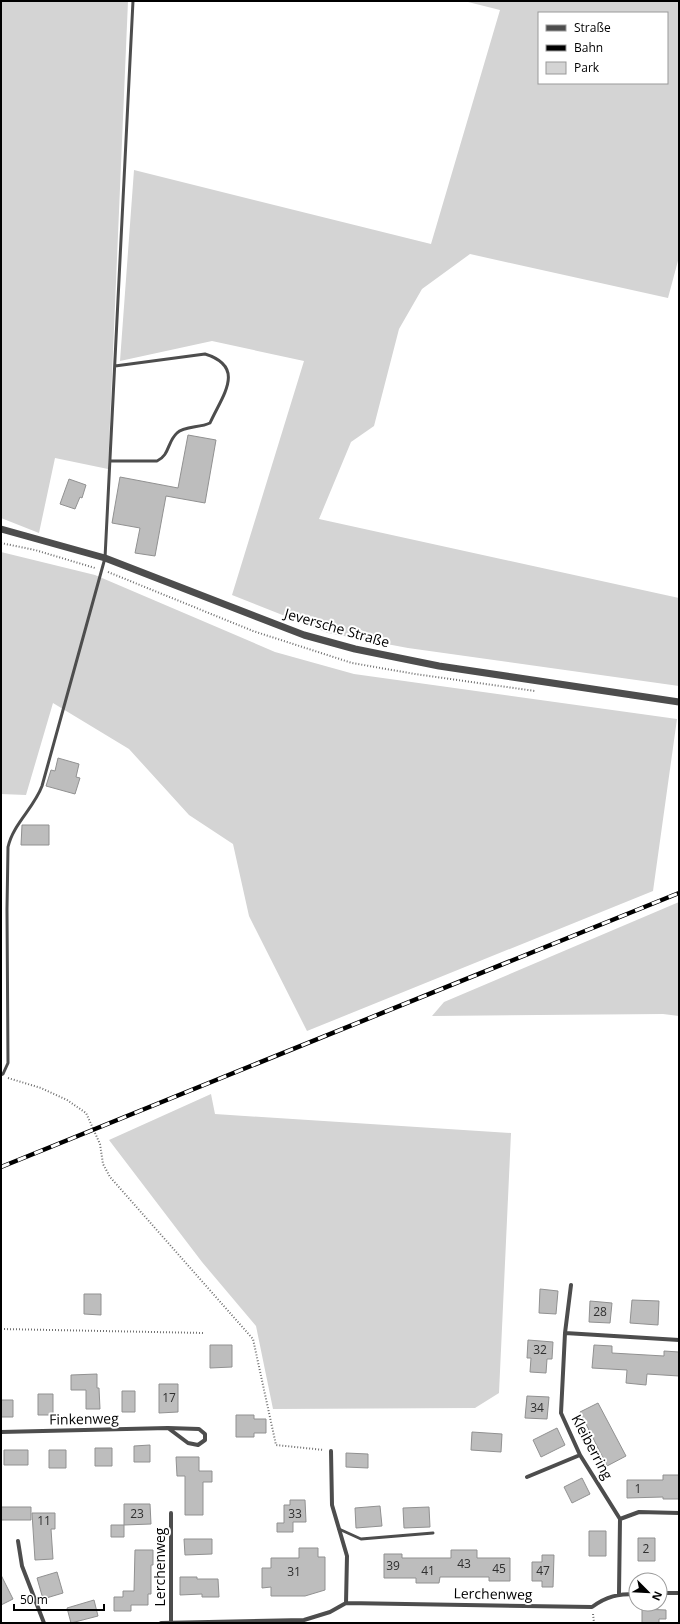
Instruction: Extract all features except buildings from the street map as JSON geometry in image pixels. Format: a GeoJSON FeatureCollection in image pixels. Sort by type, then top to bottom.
{"type":"FeatureCollection","features":[{"type":"Feature","properties":{"kind":"street","name":"Jeversche Straße"},"geometry":{"type":"LineString","coordinates":[[1,529],[105,558],[304,635],[355,649],[440,666],[679,702]]}},
{"type":"Feature","properties":{"kind":"street","name":"Kleiberring"},"geometry":{"type":"LineString","coordinates":[[571,1285],[565,1333],[561,1413],[580,1455],[620,1519]]}},
{"type":"Feature","properties":{"kind":"street"},"geometry":{"type":"LineString","coordinates":[[565,1333],[679,1340]]}},
{"type":"Feature","properties":{"kind":"street","name":"Finkenweg"},"geometry":{"type":"LineString","coordinates":[[1,1432],[168,1428],[199,1429],[205,1434],[205,1440],[198,1445],[188,1444],[168,1428]]}},
{"type":"Feature","properties":{"kind":"street"},"geometry":{"type":"LineString","coordinates":[[331,1451],[332,1505],[347,1556],[346,1603]]}},
{"type":"Feature","properties":{"kind":"street"},"geometry":{"type":"LineString","coordinates":[[527,1477],[580,1455]]}},
{"type":"Feature","properties":{"kind":"street"},"geometry":{"type":"LineString","coordinates":[[618,1594],[620,1519],[639,1512],[679,1513]]}},
{"type":"Feature","properties":{"kind":"street","name":"Lerchenweg"},"geometry":{"type":"LineString","coordinates":[[171,1513],[171,1622]]}},
{"type":"Feature","properties":{"kind":"street"},"geometry":{"type":"LineString","coordinates":[[18,1541],[22,1566],[44,1623]]}},
{"type":"Feature","properties":{"kind":"street"},"geometry":{"type":"LineString","coordinates":[[668,1593],[679,1593]]}},
{"type":"Feature","properties":{"kind":"street","name":"Lerchenweg"},"geometry":{"type":"LineString","coordinates":[[160,1623],[304,1620],[330,1612],[346,1603],[592,1607],[601,1600],[618,1594],[628,1594]]}},
{"type":"Feature","properties":{"kind":"lane"},"geometry":{"type":"LineString","coordinates":[[1,1075],[3,1074],[8,1063],[7,909],[8,847],[10,837],[37,798],[42,786],[105,558],[133,1]]}},
{"type":"Feature","properties":{"kind":"lane"},"geometry":{"type":"LineString","coordinates":[[110,461],[157,461],[164,458],[177,433],[188,428],[202,427],[210,423],[229,381],[228,369],[224,363],[217,358],[205,354],[115,366]]}},
{"type":"Feature","properties":{"kind":"lane"},"geometry":{"type":"LineString","coordinates":[[339,1529],[361,1539],[433,1533]]}},
{"type":"Feature","properties":{"kind":"path"},"geometry":{"type":"LineString","coordinates":[[7,1078],[41,1088],[67,1100],[86,1113],[100,1144],[102,1164],[110,1177],[254,1339],[276,1445],[331,1451]]}},
{"type":"Feature","properties":{"kind":"path"},"geometry":{"type":"LineString","coordinates":[[1,1329],[204,1333]]}},
{"type":"Feature","properties":{"kind":"green space"},"geometry":{"type":"Polygon","coordinates":[[[1,1],[128,1],[108,469],[55,458],[39,533],[1,518],[1,1]]]}},
{"type":"Feature","properties":{"kind":"green space"},"geometry":{"type":"Polygon","coordinates":[[[464,1],[679,1],[679,257],[668,298],[470,254],[422,289],[399,329],[374,426],[351,442],[319,519],[679,598],[679,686],[408,648],[328,633],[232,595],[304,361],[212,341],[120,361],[134,170],[431,244],[500,10],[464,1]]]}},
{"type":"Feature","properties":{"kind":"green space"},"geometry":{"type":"Polygon","coordinates":[[[1,552],[95,575],[275,652],[354,674],[677,719],[653,891],[307,1031],[249,916],[233,844],[189,815],[129,749],[53,703],[26,795],[1,794],[1,552]]]}},
{"type":"Feature","properties":{"kind":"green space"},"geometry":{"type":"Polygon","coordinates":[[[679,902],[679,1016],[663,1014],[432,1016],[444,1002],[679,902]]]}},
{"type":"Feature","properties":{"kind":"green space"},"geometry":{"type":"Polygon","coordinates":[[[211,1094],[215,1114],[511,1133],[499,1393],[475,1408],[273,1409],[256,1326],[202,1262],[109,1140],[211,1094]]]}},
{"type":"Feature","properties":{"kind":"railway"},"geometry":{"type":"LineString","coordinates":[[1,1167],[679,893]]}}]}
